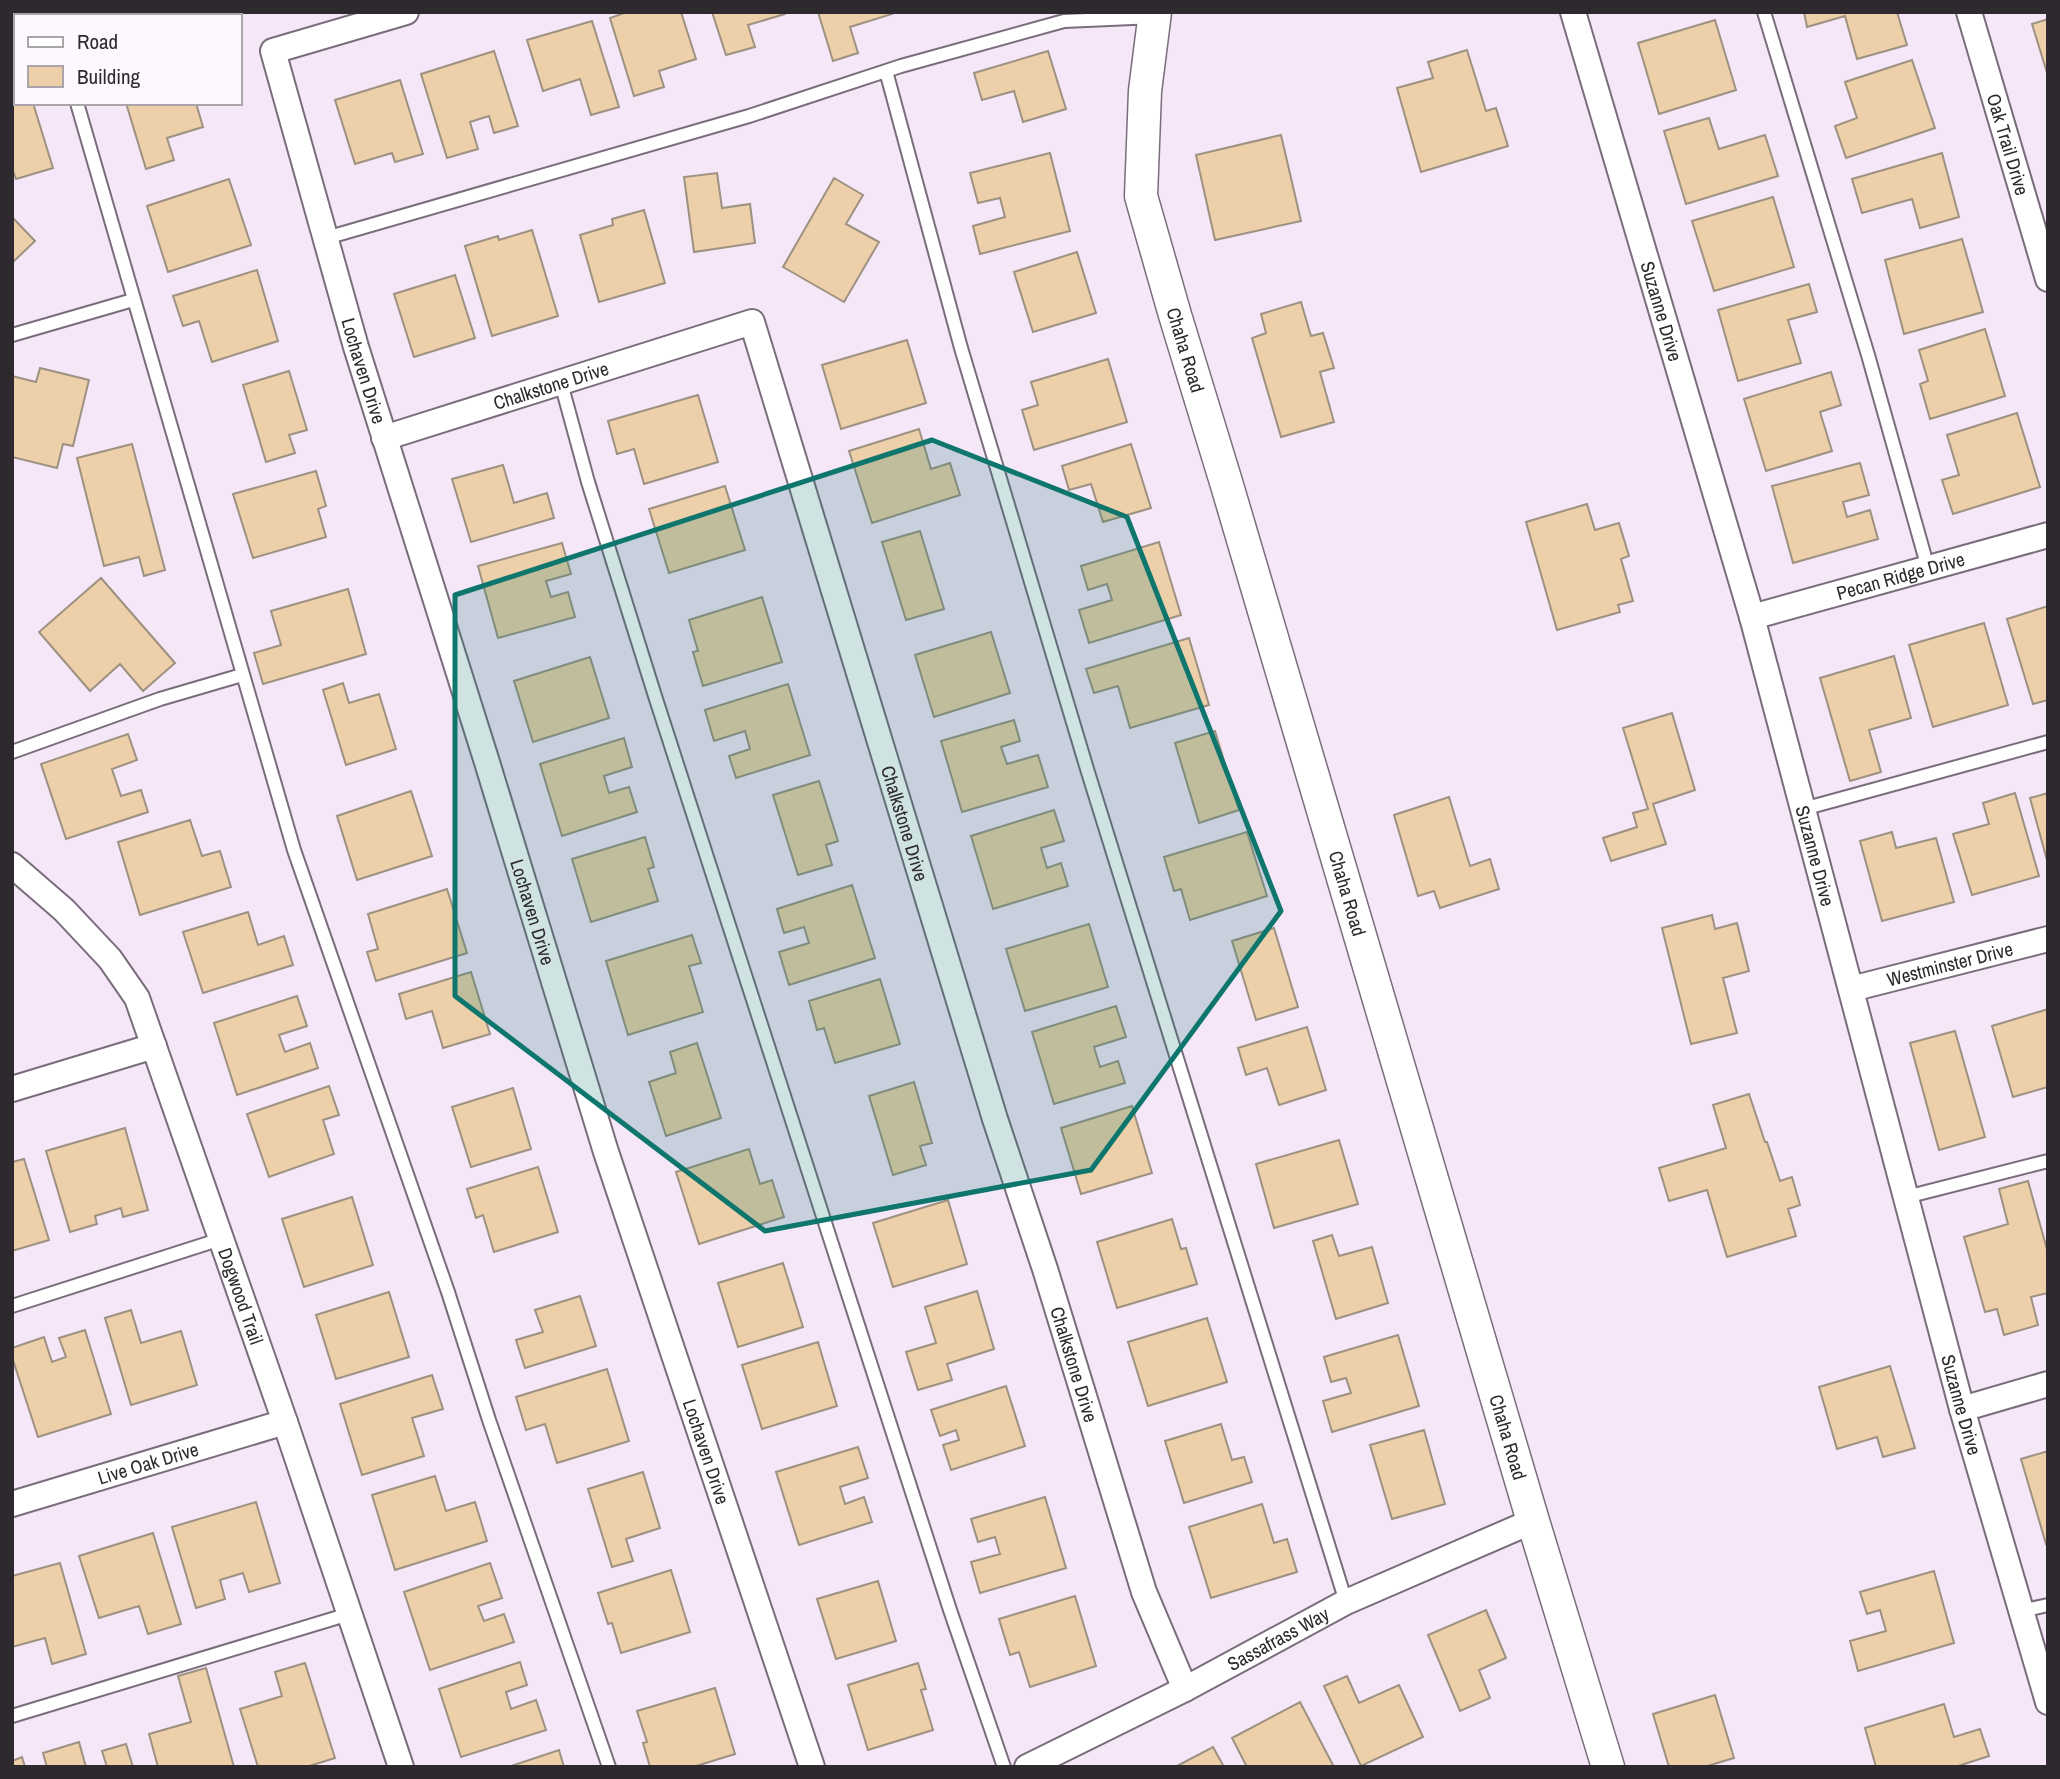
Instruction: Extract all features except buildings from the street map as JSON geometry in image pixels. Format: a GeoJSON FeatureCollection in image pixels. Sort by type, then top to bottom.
{"type":"FeatureCollection","features":[{"type":"Feature","properties":{"kind":"street","name":"Lochaven Drive"},"geometry":{"type":"LineString","coordinates":[[406,12],[273,51],[384,438],[606,1152],[812,1767]]}},
{"type":"Feature","properties":{"kind":"street","name":"Suzanne Drive"},"geometry":{"type":"LineString","coordinates":[[1573,12],[1752,617],[1962,1409],[2048,1702]]}},
{"type":"Feature","properties":{"kind":"street","name":"Oak Trail Drive"},"geometry":{"type":"LineString","coordinates":[[1969,12],[2048,279]]}},
{"type":"Feature","properties":{"kind":"street","name":"Chaha Road"},"geometry":{"type":"LineString","coordinates":[[1155,15],[1145,91],[1142,196],[1175,315],[1608,1767]]}},
{"type":"Feature","properties":{"kind":"street","name":"Chalkstone Drive"},"geometry":{"type":"LineString","coordinates":[[384,438],[752,322],[991,1106],[1045,1269],[1144,1592],[1185,1689]]}},
{"type":"Feature","properties":{"kind":"street","name":"Pecan Ridge Drive"},"geometry":{"type":"LineString","coordinates":[[1752,617],[2048,535]]}},
{"type":"Feature","properties":{"kind":"street","name":"Dogwood Trail"},"geometry":{"type":"LineString","coordinates":[[12,865],[64,910],[110,959],[137,998],[285,1422],[401,1767]]}},
{"type":"Feature","properties":{"kind":"street","name":"Westminster Drive"},"geometry":{"type":"LineString","coordinates":[[1851,989],[2048,939]]}},
{"type":"Feature","properties":{"kind":"street"},"geometry":{"type":"LineString","coordinates":[[12,1089],[155,1046]]}},
{"type":"Feature","properties":{"kind":"street"},"geometry":{"type":"LineString","coordinates":[[1962,1409],[2048,1384]]}},
{"type":"Feature","properties":{"kind":"street","name":"Live Oak Drive"},"geometry":{"type":"LineString","coordinates":[[12,1504],[285,1422]]}},
{"type":"Feature","properties":{"kind":"street","name":"Sassafrass Way"},"geometry":{"type":"LineString","coordinates":[[1027,1767],[1185,1689],[1346,1602],[1533,1521]]}},
{"type":"Feature","properties":{"kind":"lane"},"geometry":{"type":"LineString","coordinates":[[1764,12],[1864,342],[1928,568]]}},
{"type":"Feature","properties":{"kind":"lane"},"geometry":{"type":"LineString","coordinates":[[326,238],[748,116],[886,71],[1064,21],[1155,15]]}},
{"type":"Feature","properties":{"kind":"lane"},"geometry":{"type":"LineString","coordinates":[[886,71],[961,348],[1083,756],[1346,1602]]}},
{"type":"Feature","properties":{"kind":"lane"},"geometry":{"type":"LineString","coordinates":[[79,105],[294,850],[609,1767]]}},
{"type":"Feature","properties":{"kind":"lane"},"geometry":{"type":"LineString","coordinates":[[12,335],[133,300]]}},
{"type":"Feature","properties":{"kind":"lane"},"geometry":{"type":"LineString","coordinates":[[561,383],[623,596],[946,1597],[1004,1767]]}},
{"type":"Feature","properties":{"kind":"lane"},"geometry":{"type":"LineString","coordinates":[[12,752],[160,699],[242,675]]}},
{"type":"Feature","properties":{"kind":"lane"},"geometry":{"type":"LineString","coordinates":[[1803,808],[2048,742]]}},
{"type":"Feature","properties":{"kind":"lane"},"geometry":{"type":"LineString","coordinates":[[1906,1197],[2048,1160]]}},
{"type":"Feature","properties":{"kind":"lane"},"geometry":{"type":"LineString","coordinates":[[12,1306],[221,1239]]}},
{"type":"Feature","properties":{"kind":"lane"},"geometry":{"type":"LineString","coordinates":[[2021,1611],[2048,1605]]}},
{"type":"Feature","properties":{"kind":"lane"},"geometry":{"type":"LineString","coordinates":[[12,1716],[349,1614]]}},
{"type":"Feature","properties":{"kind":"highlighted area"},"geometry":{"type":"Polygon","coordinates":[[[932,440],[1127,517],[1281,911],[1091,1170],[765,1231],[455,996],[455,595],[932,440]]]}}]}
